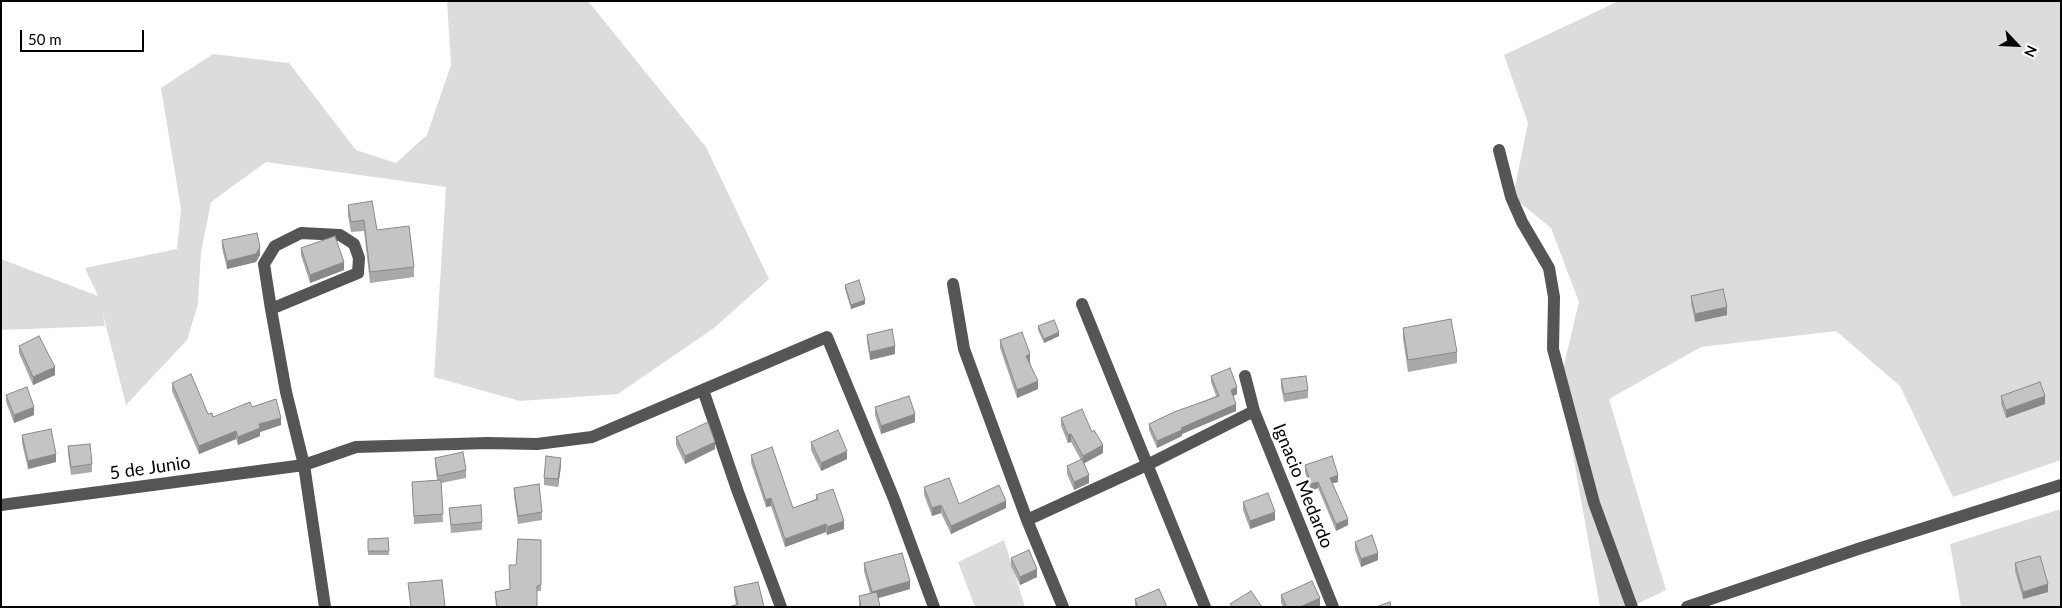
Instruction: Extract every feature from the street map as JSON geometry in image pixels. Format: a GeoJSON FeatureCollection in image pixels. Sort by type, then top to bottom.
{"type":"FeatureCollection","features":[{"type":"Feature","properties":{"kind":"street"},"geometry":{"type":"LineString","coordinates":[[1499,150],[1511,197],[1522,222],[1549,268],[1554,297],[1553,349],[1594,503],[1632,607]]}},
{"type":"Feature","properties":{"kind":"street"},"geometry":{"type":"LineString","coordinates":[[272,309],[358,272],[359,258],[354,244],[340,235],[302,233],[275,246],[264,264],[286,392],[304,465],[325,607]]}},
{"type":"Feature","properties":{"kind":"street"},"geometry":{"type":"LineString","coordinates":[[953,284],[964,349],[1027,520],[1063,607]]}},
{"type":"Feature","properties":{"kind":"street"},"geometry":{"type":"LineString","coordinates":[[1082,304],[1149,464],[1205,607]]}},
{"type":"Feature","properties":{"kind":"street","name":"5 de Junio"},"geometry":{"type":"LineString","coordinates":[[1,505],[304,465],[356,447],[487,443],[537,444],[592,437],[827,337],[894,499],[934,607]]}},
{"type":"Feature","properties":{"kind":"street","name":"Ignacio Medardo"},"geometry":{"type":"LineString","coordinates":[[1245,376],[1254,411],[1333,607]]}},
{"type":"Feature","properties":{"kind":"street"},"geometry":{"type":"LineString","coordinates":[[703,390],[780,607]]}},
{"type":"Feature","properties":{"kind":"street"},"geometry":{"type":"LineString","coordinates":[[1027,520],[1149,464],[1254,411]]}},
{"type":"Feature","properties":{"kind":"street"},"geometry":{"type":"LineString","coordinates":[[1687,607],[1860,548],[2061,485]]}},
{"type":"Feature","properties":{"kind":"shaded area"},"geometry":{"type":"Polygon","coordinates":[[[447,1],[588,1],[706,147],[769,279],[714,328],[618,394],[520,401],[434,377],[446,187],[266,162],[211,202],[201,252],[198,304],[187,340],[126,405],[102,310],[105,326],[1,330],[1,259],[98,296],[85,268],[177,249],[181,209],[161,88],[213,54],[289,63],[356,150],[396,163],[427,135],[451,65],[447,1]]]}},
{"type":"Feature","properties":{"kind":"shaded area"},"geometry":{"type":"Polygon","coordinates":[[[1619,1],[2061,1],[2061,460],[1953,497],[1900,386],[1836,331],[1701,347],[1609,399],[1666,590],[1631,607],[1600,607],[1560,381],[1579,302],[1551,228],[1513,197],[1528,123],[1504,55],[1619,1]]]}},
{"type":"Feature","properties":{"kind":"shaded area"},"geometry":{"type":"Polygon","coordinates":[[[2061,509],[2061,607],[1961,607],[1950,544],[2061,509]]]}},
{"type":"Feature","properties":{"kind":"shaded area"},"geometry":{"type":"Polygon","coordinates":[[[1004,540],[1025,607],[975,607],[958,562],[1004,540]]]}},
{"type":"Feature","properties":{"kind":"building"},"geometry":{"type":"Polygon","coordinates":[[[372,201],[377,230],[409,226],[414,267],[370,272],[364,220],[351,222],[348,205],[372,201]]]}},
{"type":"Feature","properties":{"kind":"building"},"geometry":{"type":"Polygon","coordinates":[[[257,233],[260,247],[256,254],[227,261],[222,240],[257,233]]]}},
{"type":"Feature","properties":{"kind":"building"},"geometry":{"type":"Polygon","coordinates":[[[335,236],[344,262],[310,275],[301,248],[335,236]]]}},
{"type":"Feature","properties":{"kind":"building"},"geometry":{"type":"Polygon","coordinates":[[[859,280],[865,300],[851,305],[845,285],[859,280]]]}},
{"type":"Feature","properties":{"kind":"building"},"geometry":{"type":"Polygon","coordinates":[[[1723,289],[1727,307],[1695,314],[1691,296],[1723,289]]]}},
{"type":"Feature","properties":{"kind":"building"},"geometry":{"type":"Polygon","coordinates":[[[1451,319],[1457,352],[1408,360],[1403,328],[1451,319]]]}},
{"type":"Feature","properties":{"kind":"building"},"geometry":{"type":"Polygon","coordinates":[[[1054,320],[1059,332],[1044,339],[1038,326],[1054,320]]]}},
{"type":"Feature","properties":{"kind":"building"},"geometry":{"type":"Polygon","coordinates":[[[892,329],[895,346],[870,352],[867,335],[892,329]]]}},
{"type":"Feature","properties":{"kind":"building"},"geometry":{"type":"Polygon","coordinates":[[[1022,332],[1030,354],[1026,356],[1038,381],[1017,390],[1000,340],[1022,332]]]}},
{"type":"Feature","properties":{"kind":"building"},"geometry":{"type":"Polygon","coordinates":[[[39,336],[55,367],[33,377],[19,346],[39,336]]]}},
{"type":"Feature","properties":{"kind":"building"},"geometry":{"type":"Polygon","coordinates":[[[1230,368],[1237,387],[1231,390],[1236,404],[1181,428],[1182,430],[1157,441],[1149,424],[1174,412],[1219,396],[1211,376],[1230,368]]]}},
{"type":"Feature","properties":{"kind":"building"},"geometry":{"type":"Polygon","coordinates":[[[191,374],[208,414],[212,413],[213,417],[250,402],[252,407],[276,399],[281,418],[259,424],[260,428],[238,437],[236,431],[199,446],[172,383],[191,374]]]}},
{"type":"Feature","properties":{"kind":"building"},"geometry":{"type":"Polygon","coordinates":[[[1306,376],[1308,390],[1284,394],[1281,379],[1306,376]]]}},
{"type":"Feature","properties":{"kind":"building"},"geometry":{"type":"Polygon","coordinates":[[[2040,382],[2045,396],[2006,410],[2001,396],[2040,382]]]}},
{"type":"Feature","properties":{"kind":"building"},"geometry":{"type":"Polygon","coordinates":[[[27,387],[34,407],[14,415],[6,395],[27,387]]]}},
{"type":"Feature","properties":{"kind":"building"},"geometry":{"type":"Polygon","coordinates":[[[909,396],[915,414],[881,426],[875,407],[909,396]]]}},
{"type":"Feature","properties":{"kind":"building"},"geometry":{"type":"Polygon","coordinates":[[[1082,409],[1092,432],[1094,430],[1103,445],[1083,456],[1071,434],[1068,435],[1061,418],[1082,409]]]}},
{"type":"Feature","properties":{"kind":"building"},"geometry":{"type":"Polygon","coordinates":[[[708,422],[715,442],[685,456],[676,437],[708,422]]]}},
{"type":"Feature","properties":{"kind":"building"},"geometry":{"type":"Polygon","coordinates":[[[51,429],[56,454],[28,461],[22,435],[51,429]]]}},
{"type":"Feature","properties":{"kind":"building"},"geometry":{"type":"Polygon","coordinates":[[[838,430],[847,451],[821,463],[811,442],[838,430]]]}},
{"type":"Feature","properties":{"kind":"building"},"geometry":{"type":"Polygon","coordinates":[[[90,444],[92,464],[71,467],[68,446],[90,444]]]}},
{"type":"Feature","properties":{"kind":"building"},"geometry":{"type":"Polygon","coordinates":[[[772,447],[793,508],[818,499],[816,495],[833,489],[844,521],[827,527],[826,524],[785,539],[771,498],[766,500],[751,455],[772,447]]]}},
{"type":"Feature","properties":{"kind":"building"},"geometry":{"type":"Polygon","coordinates":[[[463,452],[466,470],[438,476],[435,458],[463,452]]]}},
{"type":"Feature","properties":{"kind":"building"},"geometry":{"type":"Polygon","coordinates":[[[546,456],[561,458],[558,479],[544,478],[546,456]]]}},
{"type":"Feature","properties":{"kind":"building"},"geometry":{"type":"Polygon","coordinates":[[[1332,456],[1338,475],[1330,478],[1348,519],[1336,524],[1318,482],[1311,484],[1305,465],[1332,456]]]}},
{"type":"Feature","properties":{"kind":"building"},"geometry":{"type":"Polygon","coordinates":[[[1082,459],[1089,475],[1074,482],[1067,466],[1082,459]]]}},
{"type":"Feature","properties":{"kind":"building"},"geometry":{"type":"Polygon","coordinates":[[[949,478],[959,504],[999,485],[1006,501],[951,526],[941,505],[932,508],[924,487],[949,478]]]}},
{"type":"Feature","properties":{"kind":"building"},"geometry":{"type":"Polygon","coordinates":[[[441,480],[443,514],[414,516],[412,482],[441,480]]]}},
{"type":"Feature","properties":{"kind":"building"},"geometry":{"type":"Polygon","coordinates":[[[539,484],[542,512],[518,516],[514,488],[539,484]]]}},
{"type":"Feature","properties":{"kind":"building"},"geometry":{"type":"Polygon","coordinates":[[[1268,493],[1275,512],[1250,521],[1243,502],[1268,493]]]}},
{"type":"Feature","properties":{"kind":"building"},"geometry":{"type":"Polygon","coordinates":[[[481,505],[482,522],[451,525],[449,508],[481,505]]]}},
{"type":"Feature","properties":{"kind":"building"},"geometry":{"type":"Polygon","coordinates":[[[1372,535],[1378,553],[1361,559],[1355,542],[1372,535]]]}},
{"type":"Feature","properties":{"kind":"building"},"geometry":{"type":"Polygon","coordinates":[[[388,538],[389,551],[368,551],[368,539],[388,538]]]}},
{"type":"Feature","properties":{"kind":"building"},"geometry":{"type":"Polygon","coordinates":[[[518,539],[541,540],[541,585],[537,586],[537,607],[497,607],[495,592],[510,589],[509,565],[516,565],[518,539]]]}},
{"type":"Feature","properties":{"kind":"building"},"geometry":{"type":"Polygon","coordinates":[[[1029,550],[1037,569],[1020,577],[1011,558],[1029,550]]]}},
{"type":"Feature","properties":{"kind":"building"},"geometry":{"type":"Polygon","coordinates":[[[902,553],[910,581],[872,592],[864,563],[902,553]]]}},
{"type":"Feature","properties":{"kind":"building"},"geometry":{"type":"Polygon","coordinates":[[[2040,556],[2048,584],[2023,592],[2015,563],[2040,556]]]}},
{"type":"Feature","properties":{"kind":"building"},"geometry":{"type":"Polygon","coordinates":[[[442,580],[445,607],[411,607],[408,583],[442,580]]]}},
{"type":"Feature","properties":{"kind":"building"},"geometry":{"type":"Polygon","coordinates":[[[1312,581],[1320,598],[1300,607],[1287,607],[1281,595],[1312,581]]]}},
{"type":"Feature","properties":{"kind":"building"},"geometry":{"type":"Polygon","coordinates":[[[758,582],[764,607],[729,607],[738,604],[734,587],[758,582]]]}},
{"type":"Feature","properties":{"kind":"building"},"geometry":{"type":"Polygon","coordinates":[[[1159,589],[1167,607],[1138,607],[1135,599],[1159,589]]]}},
{"type":"Feature","properties":{"kind":"building"},"geometry":{"type":"Polygon","coordinates":[[[1251,591],[1262,607],[1232,607],[1230,604],[1251,591]]]}},
{"type":"Feature","properties":{"kind":"building"},"geometry":{"type":"Polygon","coordinates":[[[877,592],[880,607],[861,607],[859,596],[877,592]]]}},
{"type":"Feature","properties":{"kind":"building"},"geometry":{"type":"Polygon","coordinates":[[[1390,602],[1391,607],[1376,607],[1390,602]]]}}]}
